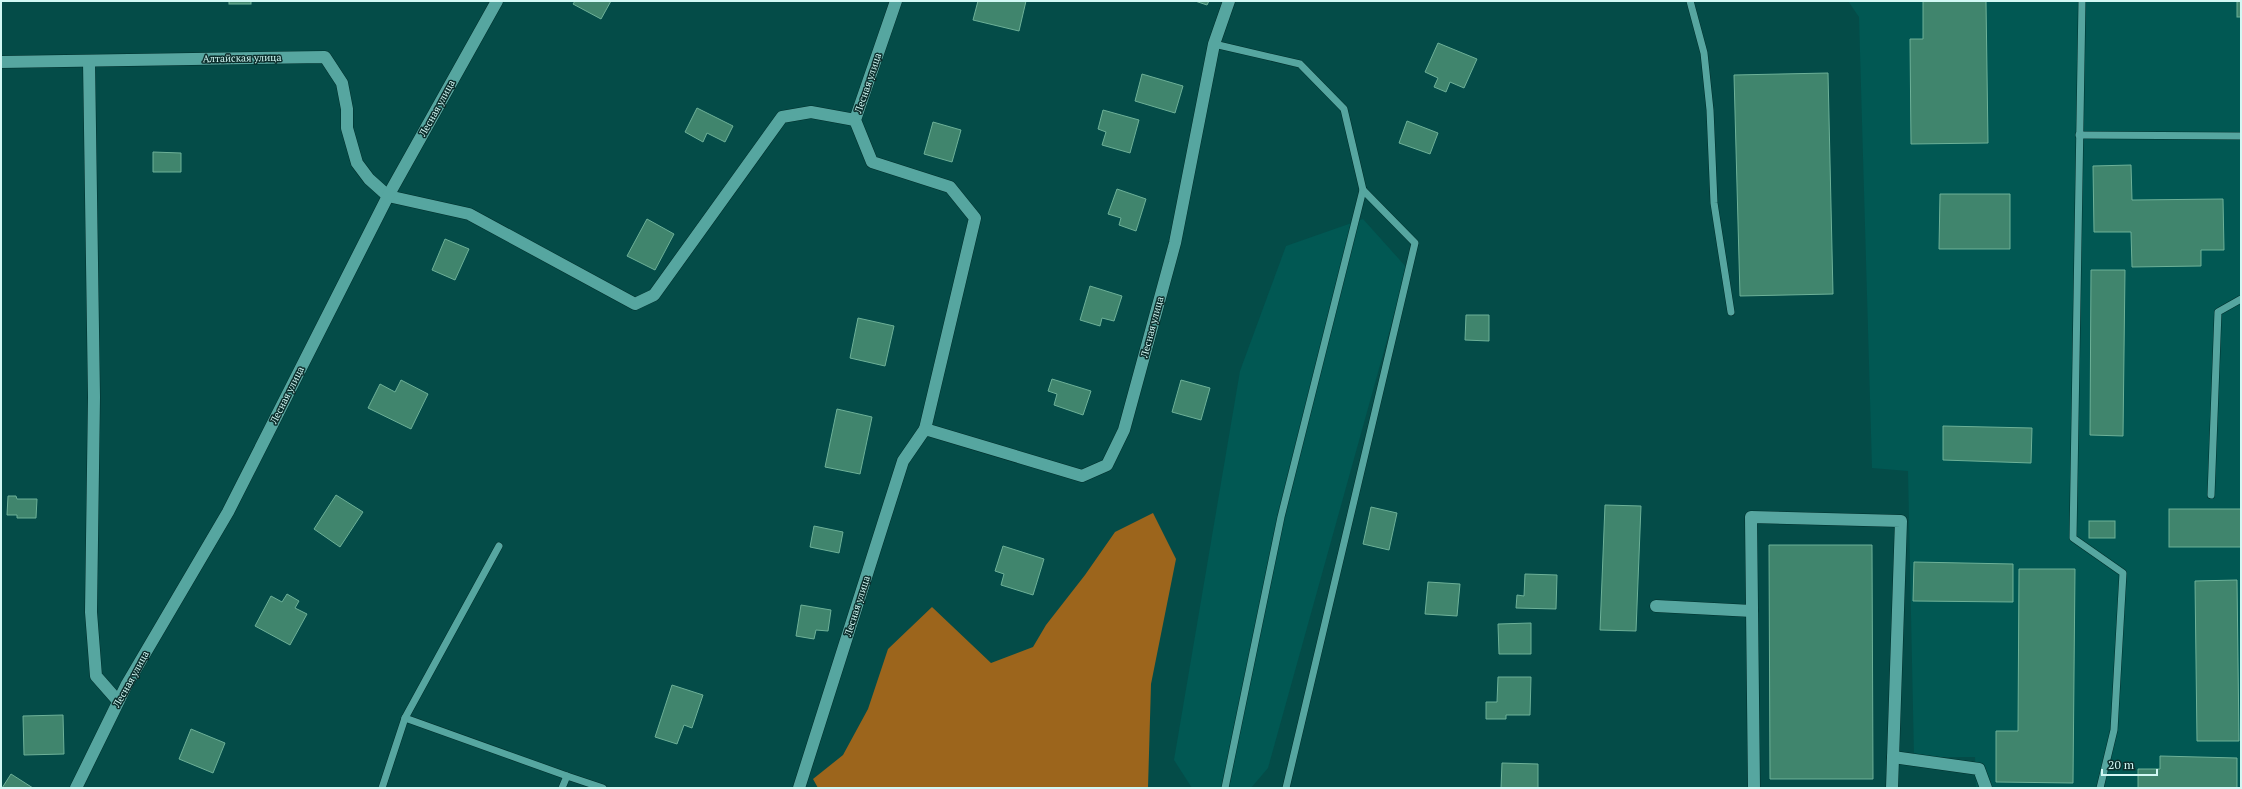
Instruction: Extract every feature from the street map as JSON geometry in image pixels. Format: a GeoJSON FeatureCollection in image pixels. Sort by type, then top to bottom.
{"type":"FeatureCollection","features":[{"type":"Feature","properties":{"kind":"street","name":"Лесная улица"},"geometry":{"type":"LineString","coordinates":[[76,788],[118,701],[228,512],[388,196],[497,1]]}},
{"type":"Feature","properties":{"kind":"street","name":"Лесная улица"},"geometry":{"type":"LineString","coordinates":[[800,788],[903,461],[925,429],[975,218],[950,187],[872,162],[855,120],[896,1]]}},
{"type":"Feature","properties":{"kind":"street","name":"Лесная улица"},"geometry":{"type":"LineString","coordinates":[[925,429],[1082,476],[1107,465],[1124,430],[1175,243],[1214,44],[1229,1]]}},
{"type":"Feature","properties":{"kind":"street","name":"Алтайская улица"},"geometry":{"type":"LineString","coordinates":[[1,62],[324,57],[342,83],[347,109],[347,128],[357,163],[369,179],[388,196]]}},
{"type":"Feature","properties":{"kind":"street"},"geometry":{"type":"LineString","coordinates":[[89,61],[94,396],[92,612],[96,676],[118,701]]}},
{"type":"Feature","properties":{"kind":"street"},"geometry":{"type":"LineString","coordinates":[[388,196],[469,214],[635,304],[654,295],[782,117],[812,112],[855,120]]}},
{"type":"Feature","properties":{"kind":"street"},"geometry":{"type":"LineString","coordinates":[[1754,788],[1751,517],[1901,521],[1892,788]]}},
{"type":"Feature","properties":{"kind":"street"},"geometry":{"type":"LineString","coordinates":[[1656,606],[1752,611]]}},
{"type":"Feature","properties":{"kind":"street"},"geometry":{"type":"LineString","coordinates":[[1893,757],[1979,769],[1986,788]]}},
{"type":"Feature","properties":{"kind":"lane"},"geometry":{"type":"LineString","coordinates":[[1690,1],[1704,53],[1710,110],[1714,203],[1731,312]]}},
{"type":"Feature","properties":{"kind":"lane"},"geometry":{"type":"LineString","coordinates":[[2082,1],[2073,538],[2123,573],[2114,730],[2100,788]]}},
{"type":"Feature","properties":{"kind":"lane"},"geometry":{"type":"LineString","coordinates":[[1214,44],[1300,64],[1344,108],[1363,190],[1281,517],[1225,788]]}},
{"type":"Feature","properties":{"kind":"lane"},"geometry":{"type":"LineString","coordinates":[[2080,135],[2241,136]]}},
{"type":"Feature","properties":{"kind":"lane"},"geometry":{"type":"LineString","coordinates":[[1286,788],[1415,243],[1363,190]]}},
{"type":"Feature","properties":{"kind":"lane"},"geometry":{"type":"LineString","coordinates":[[2211,495],[2218,312],[2241,299]]}},
{"type":"Feature","properties":{"kind":"lane"},"geometry":{"type":"LineString","coordinates":[[382,788],[405,718],[499,546]]}},
{"type":"Feature","properties":{"kind":"lane"},"geometry":{"type":"LineString","coordinates":[[405,718],[603,788]]}},
{"type":"Feature","properties":{"kind":"lane"},"geometry":{"type":"LineString","coordinates":[[562,788],[567,776]]}},
{"type":"Feature","properties":{"kind":"shaded area"},"geometry":{"type":"Polygon","coordinates":[[[1848,1],[2241,1],[2241,788],[1976,788],[1975,757],[1914,757],[1908,471],[1872,468],[1859,17],[1848,1]]]}},
{"type":"Feature","properties":{"kind":"shaded area"},"geometry":{"type":"Polygon","coordinates":[[[1363,219],[1407,268],[1268,768],[1251,788],[1192,788],[1174,760],[1240,371],[1286,246],[1363,219]]]}},
{"type":"Feature","properties":{"kind":"shaded area"},"geometry":{"type":"Polygon","coordinates":[[[1153,513],[1176,559],[1151,684],[1148,788],[818,788],[813,779],[843,755],[868,709],[888,649],[932,607],[991,663],[1033,647],[1046,625],[1085,575],[1115,532],[1153,513]]]}},
{"type":"Feature","properties":{"kind":"building"},"geometry":{"type":"Polygon","coordinates":[[[229,1],[251,1],[251,4],[229,4],[229,1]]]}},
{"type":"Feature","properties":{"kind":"building"},"geometry":{"type":"Polygon","coordinates":[[[575,1],[611,1],[601,19],[573,4],[575,1]]]}},
{"type":"Feature","properties":{"kind":"building"},"geometry":{"type":"Polygon","coordinates":[[[978,1],[1026,1],[1019,31],[973,20],[978,1]]]}},
{"type":"Feature","properties":{"kind":"building"},"geometry":{"type":"Polygon","coordinates":[[[1195,1],[1209,1],[1207,5],[1195,1]]]}},
{"type":"Feature","properties":{"kind":"building"},"geometry":{"type":"Polygon","coordinates":[[[1923,1],[1986,1],[1988,143],[1911,144],[1910,39],[1923,39],[1923,1]]]}},
{"type":"Feature","properties":{"kind":"building"},"geometry":{"type":"Polygon","coordinates":[[[2237,1],[2241,1],[2241,17],[2237,17],[2237,1]]]}},
{"type":"Feature","properties":{"kind":"building"},"geometry":{"type":"Polygon","coordinates":[[[1438,43],[1477,59],[1464,88],[1450,82],[1446,92],[1434,87],[1438,78],[1425,72],[1438,43]]]}},
{"type":"Feature","properties":{"kind":"building"},"geometry":{"type":"Polygon","coordinates":[[[1828,73],[1833,294],[1740,296],[1734,75],[1828,73]]]}},
{"type":"Feature","properties":{"kind":"building"},"geometry":{"type":"Polygon","coordinates":[[[1142,74],[1183,86],[1175,113],[1135,101],[1142,74]]]}},
{"type":"Feature","properties":{"kind":"building"},"geometry":{"type":"Polygon","coordinates":[[[697,108],[733,126],[725,142],[707,133],[703,142],[685,132],[697,108]]]}},
{"type":"Feature","properties":{"kind":"building"},"geometry":{"type":"Polygon","coordinates":[[[1103,110],[1139,120],[1130,153],[1102,145],[1106,132],[1098,129],[1103,110]]]}},
{"type":"Feature","properties":{"kind":"building"},"geometry":{"type":"Polygon","coordinates":[[[1407,121],[1438,133],[1430,154],[1399,143],[1407,121]]]}},
{"type":"Feature","properties":{"kind":"building"},"geometry":{"type":"Polygon","coordinates":[[[933,122],[961,130],[952,162],[924,154],[933,122]]]}},
{"type":"Feature","properties":{"kind":"building"},"geometry":{"type":"Polygon","coordinates":[[[153,152],[181,153],[181,172],[153,172],[153,152]]]}},
{"type":"Feature","properties":{"kind":"building"},"geometry":{"type":"Polygon","coordinates":[[[2131,165],[2132,200],[2223,199],[2224,250],[2201,250],[2201,266],[2132,267],[2131,232],[2094,232],[2093,166],[2131,165]]]}},
{"type":"Feature","properties":{"kind":"building"},"geometry":{"type":"Polygon","coordinates":[[[1117,189],[1146,199],[1136,231],[1119,225],[1121,218],[1108,214],[1117,189]]]}},
{"type":"Feature","properties":{"kind":"building"},"geometry":{"type":"Polygon","coordinates":[[[1940,194],[2010,194],[2010,249],[1939,249],[1940,194]]]}},
{"type":"Feature","properties":{"kind":"building"},"geometry":{"type":"Polygon","coordinates":[[[647,219],[674,234],[655,270],[627,256],[647,219]]]}},
{"type":"Feature","properties":{"kind":"building"},"geometry":{"type":"Polygon","coordinates":[[[445,239],[469,249],[455,280],[432,270],[445,239]]]}},
{"type":"Feature","properties":{"kind":"building"},"geometry":{"type":"Polygon","coordinates":[[[2091,270],[2125,270],[2123,436],[2090,435],[2091,270]]]}},
{"type":"Feature","properties":{"kind":"building"},"geometry":{"type":"Polygon","coordinates":[[[1090,286],[1122,296],[1114,321],[1102,318],[1100,326],[1080,320],[1090,286]]]}},
{"type":"Feature","properties":{"kind":"building"},"geometry":{"type":"Polygon","coordinates":[[[1466,315],[1489,315],[1489,341],[1465,340],[1466,315]]]}},
{"type":"Feature","properties":{"kind":"building"},"geometry":{"type":"Polygon","coordinates":[[[858,318],[894,326],[885,366],[850,358],[858,318]]]}},
{"type":"Feature","properties":{"kind":"building"},"geometry":{"type":"Polygon","coordinates":[[[1052,379],[1091,391],[1083,415],[1054,405],[1057,394],[1048,391],[1052,379]]]}},
{"type":"Feature","properties":{"kind":"building"},"geometry":{"type":"Polygon","coordinates":[[[401,380],[428,394],[411,429],[368,408],[380,384],[395,392],[401,380]]]}},
{"type":"Feature","properties":{"kind":"building"},"geometry":{"type":"Polygon","coordinates":[[[1181,380],[1210,388],[1201,420],[1172,412],[1181,380]]]}},
{"type":"Feature","properties":{"kind":"building"},"geometry":{"type":"Polygon","coordinates":[[[837,409],[872,417],[860,474],[825,467],[837,409]]]}},
{"type":"Feature","properties":{"kind":"building"},"geometry":{"type":"Polygon","coordinates":[[[1943,426],[2032,428],[2031,463],[1943,460],[1943,426]]]}},
{"type":"Feature","properties":{"kind":"building"},"geometry":{"type":"Polygon","coordinates":[[[336,495],[363,512],[340,547],[314,529],[336,495]]]}},
{"type":"Feature","properties":{"kind":"building"},"geometry":{"type":"Polygon","coordinates":[[[8,496],[16,496],[17,499],[37,499],[36,518],[17,518],[17,515],[7,515],[8,496]]]}},
{"type":"Feature","properties":{"kind":"building"},"geometry":{"type":"Polygon","coordinates":[[[1605,505],[1641,506],[1636,631],[1600,630],[1605,505]]]}},
{"type":"Feature","properties":{"kind":"building"},"geometry":{"type":"Polygon","coordinates":[[[1371,507],[1397,513],[1389,550],[1363,544],[1371,507]]]}},
{"type":"Feature","properties":{"kind":"building"},"geometry":{"type":"Polygon","coordinates":[[[2169,509],[2241,509],[2241,547],[2169,547],[2169,509]]]}},
{"type":"Feature","properties":{"kind":"building"},"geometry":{"type":"Polygon","coordinates":[[[2089,521],[2115,521],[2115,538],[2089,538],[2089,521]]]}},
{"type":"Feature","properties":{"kind":"building"},"geometry":{"type":"Polygon","coordinates":[[[814,526],[843,532],[839,553],[810,547],[814,526]]]}},
{"type":"Feature","properties":{"kind":"building"},"geometry":{"type":"Polygon","coordinates":[[[1769,545],[1872,545],[1873,779],[1770,779],[1769,545]]]}},
{"type":"Feature","properties":{"kind":"building"},"geometry":{"type":"Polygon","coordinates":[[[1003,546],[1044,559],[1033,595],[1001,585],[1004,574],[995,571],[1003,546]]]}},
{"type":"Feature","properties":{"kind":"building"},"geometry":{"type":"Polygon","coordinates":[[[1914,562],[2013,564],[2013,602],[1913,601],[1914,562]]]}},
{"type":"Feature","properties":{"kind":"building"},"geometry":{"type":"Polygon","coordinates":[[[2019,569],[2075,569],[2073,783],[1996,782],[1996,731],[2018,731],[2019,569]]]}},
{"type":"Feature","properties":{"kind":"building"},"geometry":{"type":"Polygon","coordinates":[[[1525,574],[1557,575],[1556,609],[1516,608],[1517,595],[1524,596],[1525,574]]]}},
{"type":"Feature","properties":{"kind":"building"},"geometry":{"type":"Polygon","coordinates":[[[2237,580],[2239,741],[2197,741],[2195,581],[2237,580]]]}},
{"type":"Feature","properties":{"kind":"building"},"geometry":{"type":"Polygon","coordinates":[[[1428,582],[1460,584],[1457,616],[1425,614],[1428,582]]]}},
{"type":"Feature","properties":{"kind":"building"},"geometry":{"type":"Polygon","coordinates":[[[287,594],[299,601],[295,608],[307,614],[290,645],[255,626],[271,596],[282,602],[287,594]]]}},
{"type":"Feature","properties":{"kind":"building"},"geometry":{"type":"Polygon","coordinates":[[[801,605],[831,610],[828,631],[816,630],[814,639],[796,636],[801,605]]]}},
{"type":"Feature","properties":{"kind":"building"},"geometry":{"type":"Polygon","coordinates":[[[1531,623],[1531,654],[1499,654],[1498,624],[1531,623]]]}},
{"type":"Feature","properties":{"kind":"building"},"geometry":{"type":"Polygon","coordinates":[[[1498,677],[1531,677],[1530,715],[1506,715],[1506,719],[1486,719],[1486,702],[1497,702],[1498,677]]]}},
{"type":"Feature","properties":{"kind":"building"},"geometry":{"type":"Polygon","coordinates":[[[672,685],[703,695],[692,728],[684,725],[677,744],[655,737],[672,685]]]}},
{"type":"Feature","properties":{"kind":"building"},"geometry":{"type":"Polygon","coordinates":[[[63,715],[64,754],[24,755],[23,716],[63,715]]]}},
{"type":"Feature","properties":{"kind":"building"},"geometry":{"type":"Polygon","coordinates":[[[191,729],[225,743],[213,773],[179,759],[191,729]]]}},
{"type":"Feature","properties":{"kind":"building"},"geometry":{"type":"Polygon","coordinates":[[[2160,756],[2237,758],[2237,788],[2138,788],[2138,769],[2160,769],[2160,756]]]}},
{"type":"Feature","properties":{"kind":"building"},"geometry":{"type":"Polygon","coordinates":[[[1502,763],[1538,764],[1538,788],[1501,788],[1502,763]]]}},
{"type":"Feature","properties":{"kind":"building"},"geometry":{"type":"Polygon","coordinates":[[[11,774],[33,788],[2,788],[11,774]]]}}]}
